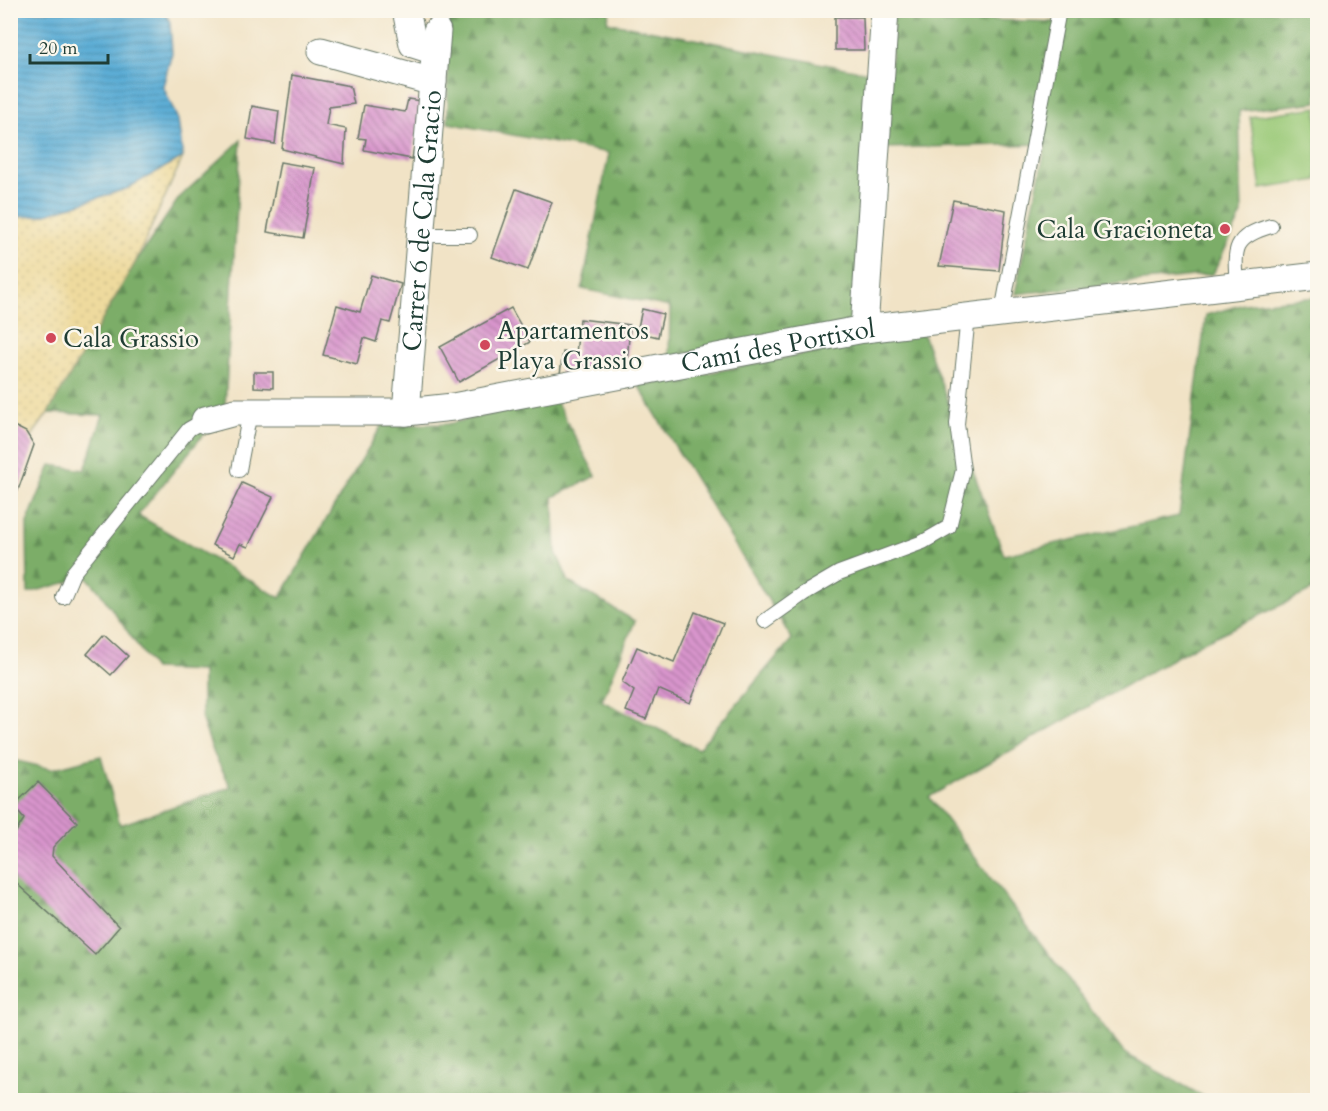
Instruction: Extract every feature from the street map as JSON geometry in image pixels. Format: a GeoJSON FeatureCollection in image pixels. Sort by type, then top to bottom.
{"type":"FeatureCollection","features":[{"type":"Feature","properties":{"kind":"street","name":"Carrer 6 de Cala Gracio"},"geometry":{"type":"LineString","coordinates":[[406,10],[413,44],[436,41],[406,412]]}},
{"type":"Feature","properties":{"kind":"street"},"geometry":{"type":"LineString","coordinates":[[864,329],[885,10]]}},
{"type":"Feature","properties":{"kind":"street"},"geometry":{"type":"LineString","coordinates":[[321,51],[433,82]]}},
{"type":"Feature","properties":{"kind":"street","name":"Camí des Portixol"},"geometry":{"type":"LineString","coordinates":[[204,420],[236,412],[406,412],[453,407],[864,329],[1317,276]]}},
{"type":"Feature","properties":{"kind":"lane"},"geometry":{"type":"LineString","coordinates":[[1002,312],[1059,10]]}},
{"type":"Feature","properties":{"kind":"lane"},"geometry":{"type":"LineString","coordinates":[[1237,284],[1235,263],[1238,245],[1253,231],[1271,226]]}},
{"type":"Feature","properties":{"kind":"lane"},"geometry":{"type":"LineString","coordinates":[[422,235],[470,235]]}},
{"type":"Feature","properties":{"kind":"lane"},"geometry":{"type":"LineString","coordinates":[[765,621],[803,594],[839,573],[923,542],[949,526],[963,470],[957,424],[968,316]]}},
{"type":"Feature","properties":{"kind":"lane"},"geometry":{"type":"LineString","coordinates":[[239,470],[250,412]]}},
{"type":"Feature","properties":{"kind":"lane"},"geometry":{"type":"LineString","coordinates":[[63,597],[73,573],[80,564],[189,429],[204,420]]}},
{"type":"Feature","properties":{"kind":"green space"},"geometry":{"type":"Polygon","coordinates":[[[1066,10],[1317,11],[1317,102],[1239,111],[1242,214],[1213,274],[1015,294],[1046,144],[885,148],[894,17],[1063,22],[1066,10]]]}},
{"type":"Feature","properties":{"kind":"green space"},"geometry":{"type":"Polygon","coordinates":[[[443,11],[610,11],[607,22],[871,73],[852,323],[669,357],[670,307],[582,289],[609,153],[448,123],[447,25],[443,11]]]}},
{"type":"Feature","properties":{"kind":"green space"},"geometry":{"type":"Polygon","coordinates":[[[1317,107],[1317,180],[1261,189],[1250,117],[1317,107]]]}},
{"type":"Feature","properties":{"kind":"green space"},"geometry":{"type":"Polygon","coordinates":[[[241,140],[224,423],[203,435],[138,515],[280,598],[382,425],[448,424],[555,399],[596,476],[553,497],[556,552],[569,582],[635,621],[602,701],[698,749],[792,639],[638,385],[854,344],[923,334],[1004,555],[1179,516],[1206,315],[1244,304],[1317,297],[1317,588],[1197,645],[929,797],[1124,1053],[1210,1100],[11,1100],[10,746],[13,760],[51,769],[101,756],[120,825],[231,787],[214,754],[202,720],[202,671],[154,669],[87,577],[28,593],[27,523],[51,465],[85,470],[103,415],[48,413],[135,263],[179,198],[241,140]]]}},
{"type":"Feature","properties":{"kind":"sand","name":"Cala Grassio"},"geometry":{"type":"Polygon","coordinates":[[[183,157],[135,263],[48,413],[11,466],[11,217],[40,216],[126,189],[183,157]]]}},
{"type":"Feature","properties":{"kind":"water"},"geometry":{"type":"Polygon","coordinates":[[[10,11],[164,11],[170,22],[172,53],[163,86],[178,120],[183,157],[126,189],[40,216],[11,217],[10,11]]]}},
{"type":"Feature","properties":{"kind":"building"},"geometry":{"type":"Polygon","coordinates":[[[804,10],[826,10],[825,16],[804,10]]]}},
{"type":"Feature","properties":{"kind":"building"},"geometry":{"type":"Polygon","coordinates":[[[835,17],[863,17],[864,50],[835,50],[835,17]]]}},
{"type":"Feature","properties":{"kind":"building"},"geometry":{"type":"Polygon","coordinates":[[[292,75],[350,86],[354,104],[329,107],[326,125],[346,129],[344,164],[282,149],[292,75]]]}},
{"type":"Feature","properties":{"kind":"building"},"geometry":{"type":"Polygon","coordinates":[[[408,99],[427,102],[415,140],[412,159],[364,150],[366,139],[358,138],[364,105],[405,112],[408,99]]]}},
{"type":"Feature","properties":{"kind":"building"},"geometry":{"type":"Polygon","coordinates":[[[252,106],[279,111],[275,144],[247,139],[252,106]]]}},
{"type":"Feature","properties":{"kind":"building"},"geometry":{"type":"Polygon","coordinates":[[[280,162],[315,168],[303,238],[267,232],[280,162]]]}},
{"type":"Feature","properties":{"kind":"building"},"geometry":{"type":"Polygon","coordinates":[[[516,189],[552,202],[528,270],[492,257],[516,189]]]}},
{"type":"Feature","properties":{"kind":"building"},"geometry":{"type":"Polygon","coordinates":[[[953,200],[1006,210],[999,271],[939,266],[953,200]]]}},
{"type":"Feature","properties":{"kind":"building"},"geometry":{"type":"Polygon","coordinates":[[[371,275],[401,284],[390,323],[382,321],[376,342],[364,338],[357,364],[323,355],[337,305],[360,312],[371,275]]]}},
{"type":"Feature","properties":{"kind":"building","name":"Apartamentos Playa Grassio"},"geometry":{"type":"Polygon","coordinates":[[[511,308],[530,342],[459,382],[440,347],[511,308]]]}},
{"type":"Feature","properties":{"kind":"building"},"geometry":{"type":"Polygon","coordinates":[[[642,309],[663,314],[658,337],[637,332],[642,309]]]}},
{"type":"Feature","properties":{"kind":"building"},"geometry":{"type":"Polygon","coordinates":[[[580,319],[630,325],[627,362],[588,358],[585,371],[560,374],[563,352],[576,353],[580,319]]]}},
{"type":"Feature","properties":{"kind":"building"},"geometry":{"type":"Polygon","coordinates":[[[254,372],[273,372],[273,388],[254,387],[254,372]]]}},
{"type":"Feature","properties":{"kind":"building"},"geometry":{"type":"Polygon","coordinates":[[[10,426],[26,432],[34,445],[11,510],[10,426]]]}},
{"type":"Feature","properties":{"kind":"building"},"geometry":{"type":"Polygon","coordinates":[[[242,483],[273,497],[248,547],[240,544],[234,556],[212,545],[242,483]]]}},
{"type":"Feature","properties":{"kind":"building"},"geometry":{"type":"Polygon","coordinates":[[[695,612],[723,623],[690,703],[658,689],[646,719],[626,711],[634,691],[622,682],[637,647],[674,662],[695,612]]]}},
{"type":"Feature","properties":{"kind":"building"},"geometry":{"type":"Polygon","coordinates":[[[104,634],[128,656],[111,675],[87,654],[104,634]]]}},
{"type":"Feature","properties":{"kind":"building"},"geometry":{"type":"Polygon","coordinates":[[[38,782],[77,822],[53,847],[52,856],[119,927],[95,955],[16,883],[10,872],[11,839],[24,819],[13,806],[38,782]]]}},
{"type":"Feature","properties":{"kind":"place","name":"Cala Gracioneta"},"geometry":{"type":"Point","coordinates":[1225,229]}},
{"type":"Feature","properties":{"kind":"place","name":"Cala Grassio"},"geometry":{"type":"Point","coordinates":[51,338]}},
{"type":"Feature","properties":{"kind":"place","name":"Apartamentos Playa Grassio"},"geometry":{"type":"Point","coordinates":[485,345]}}]}
